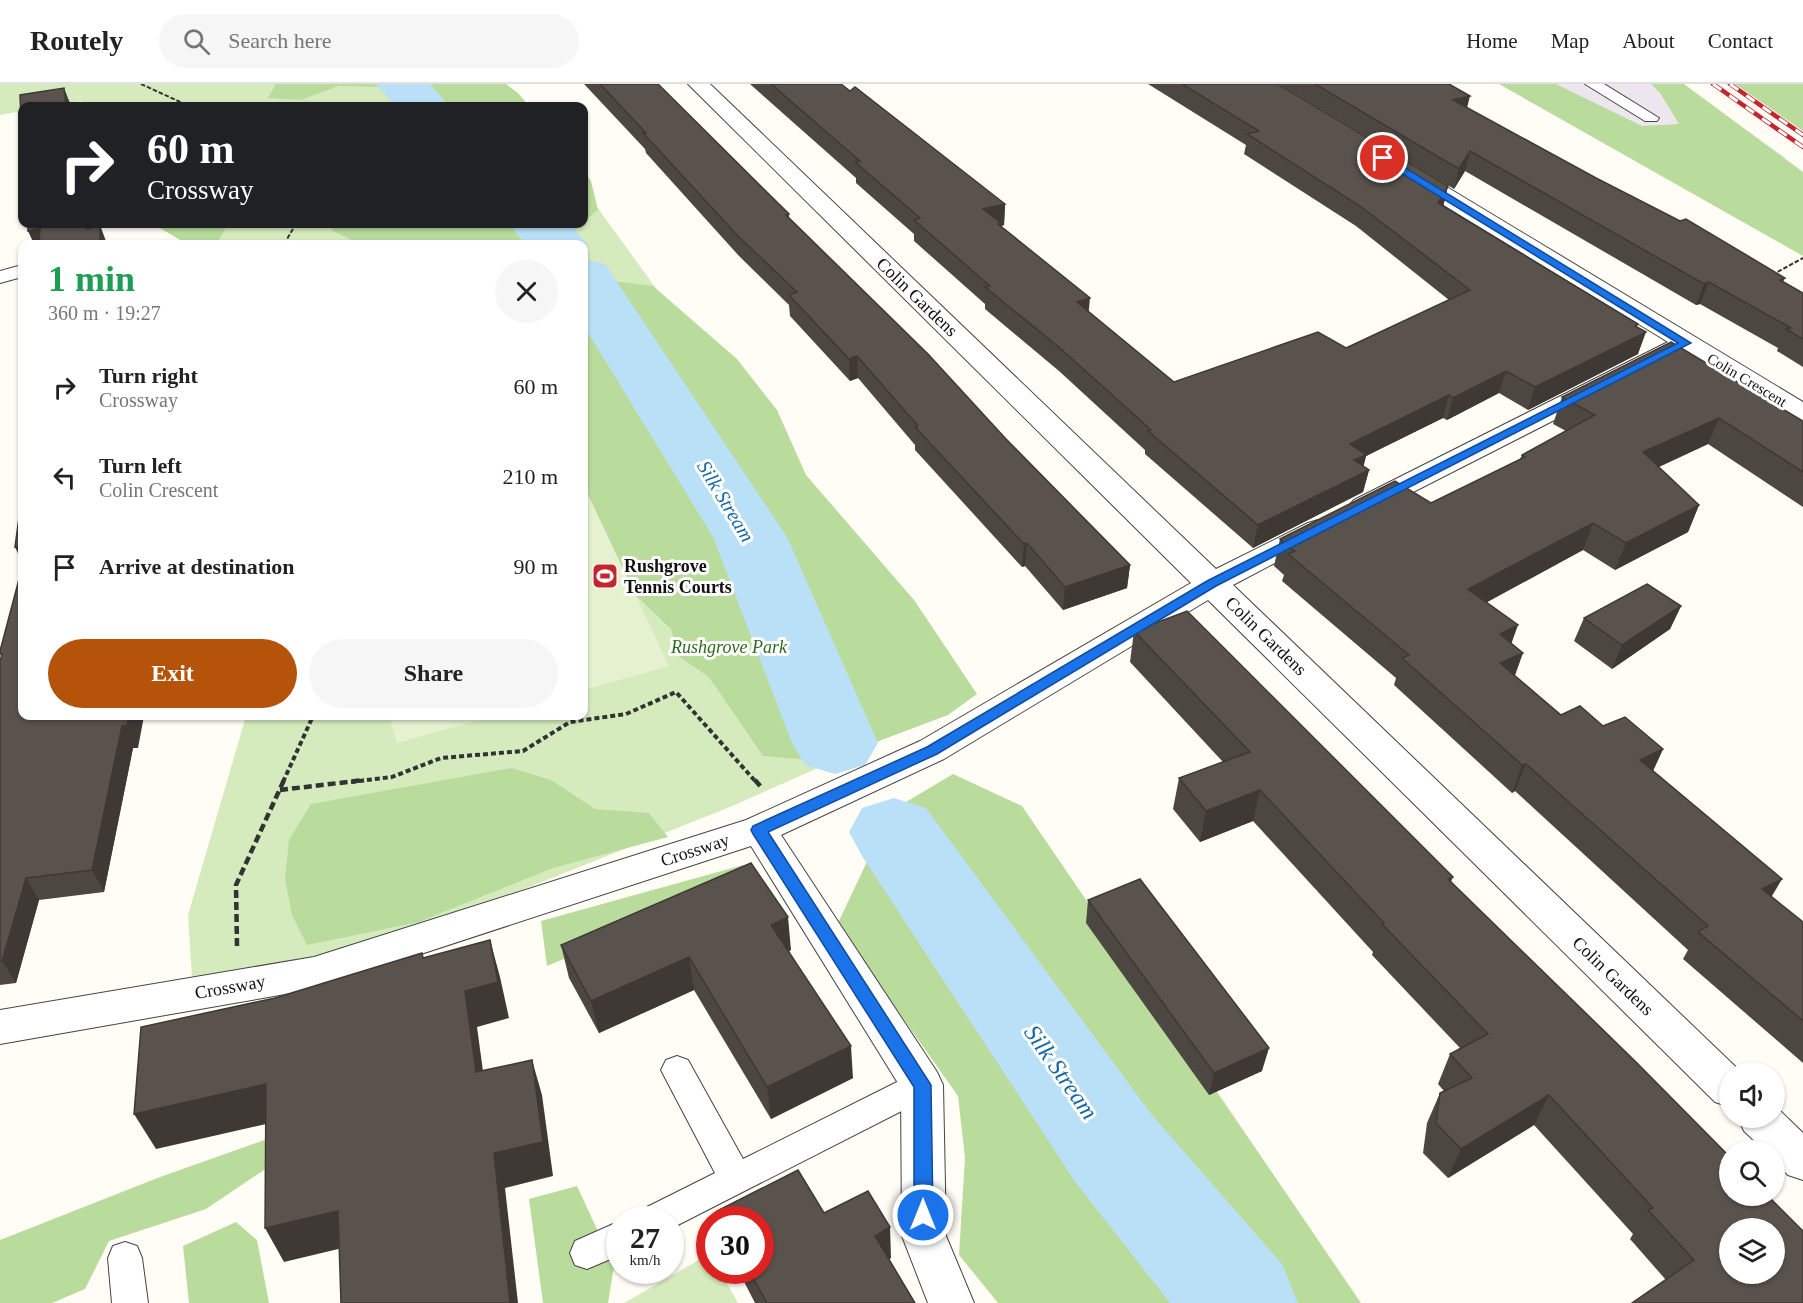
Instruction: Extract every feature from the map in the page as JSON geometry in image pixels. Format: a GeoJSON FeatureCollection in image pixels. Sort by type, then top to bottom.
{"type":"FeatureCollection","features":[{"type":"Feature","properties":{"kind":"street","name":"Colin Gardens"},"geometry":{"type":"LineString","coordinates":[[698,84],[1719,1078]]}},
{"type":"Feature","properties":{"kind":"street","name":"Colin Crescent"},"geometry":{"type":"LineString","coordinates":[[1393,165],[1803,413]]}},
{"type":"Feature","properties":{"kind":"street","name":"Crossway"},"geometry":{"type":"LineString","coordinates":[[0,1027],[314,973],[773,824],[932,750],[1211,584],[1686,343]]}},
{"type":"Feature","properties":{"kind":"street"},"geometry":{"type":"LineString","coordinates":[[773,824],[922,1085],[924,1236],[951,1303]]}},
{"type":"Feature","properties":{"kind":"street"},"geometry":{"type":"LineString","coordinates":[[1769,1128],[1803,1161]]}},
{"type":"Feature","properties":{"kind":"lane"},"geometry":{"type":"LineString","coordinates":[[1593,84],[1651,118]]}},
{"type":"Feature","properties":{"kind":"lane"},"geometry":{"type":"LineString","coordinates":[[0,277],[18,272]]}},
{"type":"Feature","properties":{"kind":"lane"},"geometry":{"type":"LineString","coordinates":[[677,1070],[736,1179]]}},
{"type":"Feature","properties":{"kind":"lane"},"geometry":{"type":"LineString","coordinates":[[682,1206],[922,1085]]}},
{"type":"Feature","properties":{"kind":"lane"},"geometry":{"type":"LineString","coordinates":[[587,1253],[606,1244]]}},
{"type":"Feature","properties":{"kind":"lane"},"geometry":{"type":"LineString","coordinates":[[124,1258],[130,1303]]}},
{"type":"Feature","properties":{"kind":"path"},"geometry":{"type":"LineString","coordinates":[[141,84],[180,102]]}},
{"type":"Feature","properties":{"kind":"path"},"geometry":{"type":"LineString","coordinates":[[1772,275],[1803,258]]}},
{"type":"Feature","properties":{"kind":"path"},"geometry":{"type":"LineString","coordinates":[[588,719],[626,714],[676,692],[773,824]]}},
{"type":"Feature","properties":{"kind":"path"},"geometry":{"type":"LineString","coordinates":[[238,986],[236,885],[311,720]]}},
{"type":"Feature","properties":{"kind":"path"},"geometry":{"type":"LineString","coordinates":[[279,790],[392,777],[441,758],[523,751],[570,722],[584,720]]}},
{"type":"Feature","properties":{"kind":"shaded area"},"geometry":{"type":"Polygon","coordinates":[[[1540,84],[1681,84],[1786,158],[1710,161],[1540,84]]]}},
{"type":"Feature","properties":{"kind":"green space"},"geometry":{"type":"Polygon","coordinates":[[[0,84],[496,84],[515,102],[18,102],[18,112],[0,115],[0,84]]]}},
{"type":"Feature","properties":{"kind":"green space"},"geometry":{"type":"Polygon","coordinates":[[[276,84],[506,84],[526,102],[402,102],[378,87],[338,86],[301,100],[268,98],[276,84]]]}},
{"type":"Feature","properties":{"kind":"green space"},"geometry":{"type":"Polygon","coordinates":[[[1499,84],[1556,84],[1642,126],[1679,124],[1660,93],[1651,84],[1684,84],[1803,172],[1803,256],[1499,84]]]}},
{"type":"Feature","properties":{"kind":"green space"},"geometry":{"type":"Polygon","coordinates":[[[1735,84],[1803,84],[1803,131],[1735,84]]]}},
{"type":"Feature","properties":{"kind":"green space"},"geometry":{"type":"Polygon","coordinates":[[[588,177],[591,181],[598,210],[588,218],[588,177]]]}},
{"type":"Feature","properties":{"kind":"green space","name":"Rushgrove Park"},"geometry":{"type":"Polygon","coordinates":[[[588,195],[763,436],[946,707],[879,741],[730,807],[314,973],[193,992],[188,915],[245,720],[588,720],[588,240],[196,240],[185,228],[588,228],[588,195]]]}},
{"type":"Feature","properties":{"kind":"green space"},"geometry":{"type":"Polygon","coordinates":[[[160,228],[226,228],[219,240],[180,240],[160,228]]]}},
{"type":"Feature","properties":{"kind":"green space"},"geometry":{"type":"Polygon","coordinates":[[[331,228],[576,228],[564,237],[566,240],[352,240],[331,228]]]}},
{"type":"Feature","properties":{"kind":"green space"},"geometry":{"type":"Polygon","coordinates":[[[588,267],[598,279],[653,286],[737,359],[777,410],[806,475],[914,600],[977,694],[948,715],[879,741],[810,760],[763,756],[709,677],[679,657],[671,629],[604,565],[588,544],[588,267]]]}},
{"type":"Feature","properties":{"kind":"green space","name":"Rushgrove Tennis Courts"},"geometry":{"type":"Polygon","coordinates":[[[588,494],[669,666],[588,689],[588,494]]]}},
{"type":"Feature","properties":{"kind":"green space"},"geometry":{"type":"Polygon","coordinates":[[[390,720],[479,720],[397,743],[390,720]]]}},
{"type":"Feature","properties":{"kind":"green space"},"geometry":{"type":"Polygon","coordinates":[[[512,768],[551,780],[595,809],[649,813],[668,837],[553,868],[419,922],[307,945],[292,915],[285,879],[289,840],[311,804],[512,768]]]}},
{"type":"Feature","properties":{"kind":"green space"},"geometry":{"type":"Polygon","coordinates":[[[953,774],[1022,806],[1361,1303],[998,1303],[959,1255],[965,1158],[958,1096],[837,925],[891,811],[953,774]]]}},
{"type":"Feature","properties":{"kind":"green space"},"geometry":{"type":"Polygon","coordinates":[[[743,865],[753,879],[547,966],[541,921],[743,865]]]}},
{"type":"Feature","properties":{"kind":"green space"},"geometry":{"type":"Polygon","coordinates":[[[273,1137],[295,1149],[206,1209],[109,1241],[85,1289],[52,1303],[0,1303],[0,1240],[160,1177],[273,1137]]]}},
{"type":"Feature","properties":{"kind":"green space"},"geometry":{"type":"Polygon","coordinates":[[[577,1186],[606,1249],[606,1284],[611,1284],[608,1303],[543,1303],[529,1199],[577,1186]]]}},
{"type":"Feature","properties":{"kind":"green space"},"geometry":{"type":"Polygon","coordinates":[[[236,1222],[257,1240],[269,1303],[189,1303],[183,1246],[236,1222]]]}},
{"type":"Feature","properties":{"kind":"green space"},"geometry":{"type":"Polygon","coordinates":[[[696,1261],[696,1284],[727,1284],[738,1303],[624,1303],[657,1284],[684,1284],[684,1268],[696,1261]]]}},
{"type":"Feature","properties":{"kind":"building"},"geometry":{"type":"Polygon","coordinates":[[[600,84],[658,84],[789,214],[786,215],[928,354],[1006,439],[1130,565],[1065,587],[1027,543],[1024,544],[915,427],[918,426],[857,356],[849,359],[789,295],[797,292],[738,236],[600,84]]]}},
{"type":"Feature","properties":{"kind":"building"},"geometry":{"type":"Polygon","coordinates":[[[771,84],[841,84],[850,91],[855,87],[1005,204],[983,209],[1001,223],[998,224],[1090,298],[1077,302],[1174,382],[1318,332],[1346,348],[1470,290],[1360,206],[1247,134],[1259,131],[1182,84],[1278,84],[1448,186],[1438,203],[1638,324],[1635,326],[1646,332],[1535,387],[1506,371],[1453,398],[1449,395],[1350,444],[1366,455],[1354,460],[1369,470],[1258,525],[1148,431],[1151,430],[1061,349],[985,287],[990,286],[914,220],[920,218],[855,162],[860,161],[771,84]]]}},
{"type":"Feature","properties":{"kind":"building"},"geometry":{"type":"Polygon","coordinates":[[[1315,84],[1449,84],[1470,96],[1453,100],[1680,221],[1686,219],[1785,278],[1780,280],[1803,293],[1803,339],[1786,329],[1791,328],[1709,282],[1704,284],[1470,151],[1459,169],[1315,84]]]}},
{"type":"Feature","properties":{"kind":"building"},"geometry":{"type":"Polygon","coordinates":[[[64,88],[66,102],[20,102],[20,95],[64,88]]]}},
{"type":"Feature","properties":{"kind":"building"},"geometry":{"type":"Polygon","coordinates":[[[28,228],[100,228],[100,240],[39,240],[40,229],[28,231],[28,228]]]}},
{"type":"Feature","properties":{"kind":"building"},"geometry":{"type":"Polygon","coordinates":[[[1671,342],[1803,421],[1803,472],[1719,418],[1643,452],[1699,505],[1626,543],[1593,523],[1468,589],[1518,625],[1500,634],[1523,653],[1500,663],[1561,715],[1580,706],[1603,726],[1625,717],[1663,749],[1640,760],[1782,879],[1762,889],[1803,922],[1803,1021],[1698,932],[1708,926],[1526,764],[1522,765],[1402,658],[1409,655],[1288,554],[1295,551],[1280,539],[1395,481],[1431,503],[1525,457],[1522,455],[1595,415],[1562,397],[1671,342]]]}},
{"type":"Feature","properties":{"kind":"building"},"geometry":{"type":"Polygon","coordinates":[[[18,525],[18,547],[15,547],[18,525]]]}},
{"type":"Feature","properties":{"kind":"building"},"geometry":{"type":"Polygon","coordinates":[[[18,583],[18,720],[128,720],[127,725],[122,726],[92,870],[26,878],[2,961],[0,961],[0,661],[2,654],[0,651],[18,583]]]}},
{"type":"Feature","properties":{"kind":"building"},"geometry":{"type":"Polygon","coordinates":[[[1647,584],[1681,606],[1622,645],[1584,618],[1647,584]]]}},
{"type":"Feature","properties":{"kind":"building"},"geometry":{"type":"Polygon","coordinates":[[[1187,611],[1453,877],[1448,879],[1719,1146],[1719,1206],[1778,1206],[1803,1231],[1803,1303],[1632,1303],[1694,1260],[1648,1210],[1653,1208],[1549,1095],[1461,1149],[1436,1123],[1440,1093],[1472,1078],[1450,1054],[1488,1034],[1382,924],[1384,923],[1260,790],[1206,811],[1179,778],[1250,752],[1134,631],[1187,611]]]}},
{"type":"Feature","properties":{"kind":"building"},"geometry":{"type":"Polygon","coordinates":[[[751,863],[788,917],[771,925],[851,1046],[767,1087],[689,957],[591,1001],[561,945],[751,863]]]}},
{"type":"Feature","properties":{"kind":"building"},"geometry":{"type":"Polygon","coordinates":[[[1140,879],[1269,1048],[1214,1073],[1088,900],[1140,879]]]}},
{"type":"Feature","properties":{"kind":"building"},"geometry":{"type":"Polygon","coordinates":[[[490,940],[498,982],[465,991],[476,1072],[532,1060],[543,1142],[494,1153],[510,1303],[341,1303],[338,1211],[265,1228],[266,1084],[134,1114],[141,1027],[275,998],[422,953],[423,958],[490,940]]]}},
{"type":"Feature","properties":{"kind":"building"},"geometry":{"type":"Polygon","coordinates":[[[798,1170],[824,1213],[868,1191],[890,1227],[875,1236],[915,1303],[767,1303],[757,1284],[774,1284],[774,1206],[727,1206],[798,1170]]]}},
{"type":"Feature","properties":{"kind":"waterway","name":"Silk Stream"},"geometry":{"type":"LineString","coordinates":[[401,84],[419,102]]}},
{"type":"Feature","properties":{"kind":"waterway","name":"Silk Stream"},"geometry":{"type":"LineString","coordinates":[[541,228],[554,240]]}},
{"type":"Feature","properties":{"kind":"waterway","name":"Silk Stream"},"geometry":{"type":"LineString","coordinates":[[588,283],[750,537],[835,743]]}},
{"type":"Feature","properties":{"kind":"waterway","name":"Silk Stream"},"geometry":{"type":"LineString","coordinates":[[894,832],[1114,1149],[1241,1303]]}},
{"type":"Feature","properties":{"kind":"railway"},"geometry":{"type":"LineString","coordinates":[[1713,84],[1803,147]]}},
{"type":"Feature","properties":{"kind":"railway"},"geometry":{"type":"LineString","coordinates":[[1730,84],[1803,135]]}},
{"type":"Feature","properties":{"kind":"place","name":"Rushgrove Tennis Courts"},"geometry":{"type":"Point","coordinates":[605,576]}},
{"type":"Feature","properties":{"kind":"route"},"geometry":{"type":"LineString","coordinates":[[923,1215],[922,1085],[759,830],[932,750],[1211,584],[1686,343],[1383,158]]}}]}
